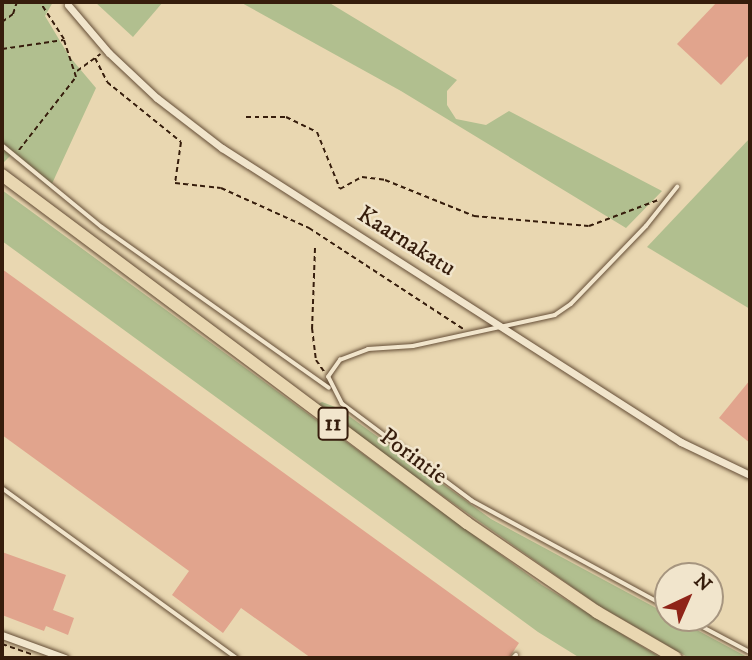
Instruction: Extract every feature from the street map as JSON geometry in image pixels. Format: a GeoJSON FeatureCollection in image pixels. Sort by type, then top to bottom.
{"type":"FeatureCollection","features":[{"type":"Feature","properties":{"kind":"highway","name":"Porintie"},"geometry":{"type":"LineString","coordinates":[[2,175],[125,271],[467,523],[597,612],[676,658]]}},
{"type":"Feature","properties":{"kind":"street","name":"Kaarnakatu"},"geometry":{"type":"LineString","coordinates":[[68,5],[106,49],[157,98],[222,148],[681,442],[750,475]]}},
{"type":"Feature","properties":{"kind":"street"},"geometry":{"type":"LineString","coordinates":[[2,635],[65,658]]}},
{"type":"Feature","properties":{"kind":"lane"},"geometry":{"type":"LineString","coordinates":[[2,145],[102,227],[331,390],[370,426],[490,513],[654,601]]}},
{"type":"Feature","properties":{"kind":"lane"},"geometry":{"type":"LineString","coordinates":[[331,390],[328,377],[340,360],[361,352],[469,335],[555,315],[571,304],[677,187]]}},
{"type":"Feature","properties":{"kind":"lane"},"geometry":{"type":"LineString","coordinates":[[2,488],[237,658]]}},
{"type":"Feature","properties":{"kind":"lane"},"geometry":{"type":"LineString","coordinates":[[712,632],[750,652]]}},
{"type":"Feature","properties":{"kind":"path"},"geometry":{"type":"LineString","coordinates":[[2,22],[13,14],[17,2]]}},
{"type":"Feature","properties":{"kind":"path"},"geometry":{"type":"LineString","coordinates":[[40,2],[64,39],[76,72]]}},
{"type":"Feature","properties":{"kind":"path"},"geometry":{"type":"LineString","coordinates":[[2,49],[64,39]]}},
{"type":"Feature","properties":{"kind":"path"},"geometry":{"type":"LineString","coordinates":[[15,155],[63,97],[76,72],[106,49]]}},
{"type":"Feature","properties":{"kind":"path"},"geometry":{"type":"LineString","coordinates":[[95,58],[107,82],[181,142],[176,183],[221,188],[309,228],[459,321],[469,335]]}},
{"type":"Feature","properties":{"kind":"path"},"geometry":{"type":"LineString","coordinates":[[246,117],[286,117],[317,132],[340,189],[362,177],[385,180],[474,216],[589,226],[669,195]]}},
{"type":"Feature","properties":{"kind":"path"},"geometry":{"type":"LineString","coordinates":[[315,248],[312,328],[316,360],[328,377]]}},
{"type":"Feature","properties":{"kind":"path"},"geometry":{"type":"LineString","coordinates":[[2,644],[42,658]]}},
{"type":"Feature","properties":{"kind":"green space"},"geometry":{"type":"Polygon","coordinates":[[[2,2],[53,2],[45,16],[69,56],[96,88],[50,188],[11,155],[2,164],[2,2]]]}},
{"type":"Feature","properties":{"kind":"green space"},"geometry":{"type":"Polygon","coordinates":[[[95,2],[163,2],[133,37],[95,2]]]}},
{"type":"Feature","properties":{"kind":"green space"},"geometry":{"type":"Polygon","coordinates":[[[240,2],[328,2],[457,80],[447,91],[447,105],[456,119],[486,125],[509,111],[662,191],[626,228],[401,91],[240,2]]]}},
{"type":"Feature","properties":{"kind":"green space"},"geometry":{"type":"Polygon","coordinates":[[[750,138],[750,309],[647,247],[750,138]]]}},
{"type":"Feature","properties":{"kind":"green space"},"geometry":{"type":"Polygon","coordinates":[[[2,190],[542,585],[661,658],[580,658],[538,632],[2,241],[2,190]]]}},
{"type":"Feature","properties":{"kind":"green space"},"geometry":{"type":"Polygon","coordinates":[[[322,402],[338,408],[491,519],[654,607],[654,632],[701,632],[749,658],[689,658],[598,605],[315,406],[322,402]]]}},
{"type":"Feature","properties":{"kind":"building"},"geometry":{"type":"Polygon","coordinates":[[[717,2],[750,2],[750,54],[721,85],[677,44],[717,2]]]}},
{"type":"Feature","properties":{"kind":"building"},"geometry":{"type":"Polygon","coordinates":[[[2,269],[519,643],[509,658],[311,658],[241,608],[223,633],[172,595],[189,571],[2,435],[2,269]]]}},
{"type":"Feature","properties":{"kind":"building"},"geometry":{"type":"Polygon","coordinates":[[[750,380],[750,443],[719,418],[750,380]]]}},
{"type":"Feature","properties":{"kind":"building"},"geometry":{"type":"Polygon","coordinates":[[[2,552],[66,575],[53,610],[74,618],[68,635],[46,626],[44,631],[2,615],[2,552]]]}}]}
